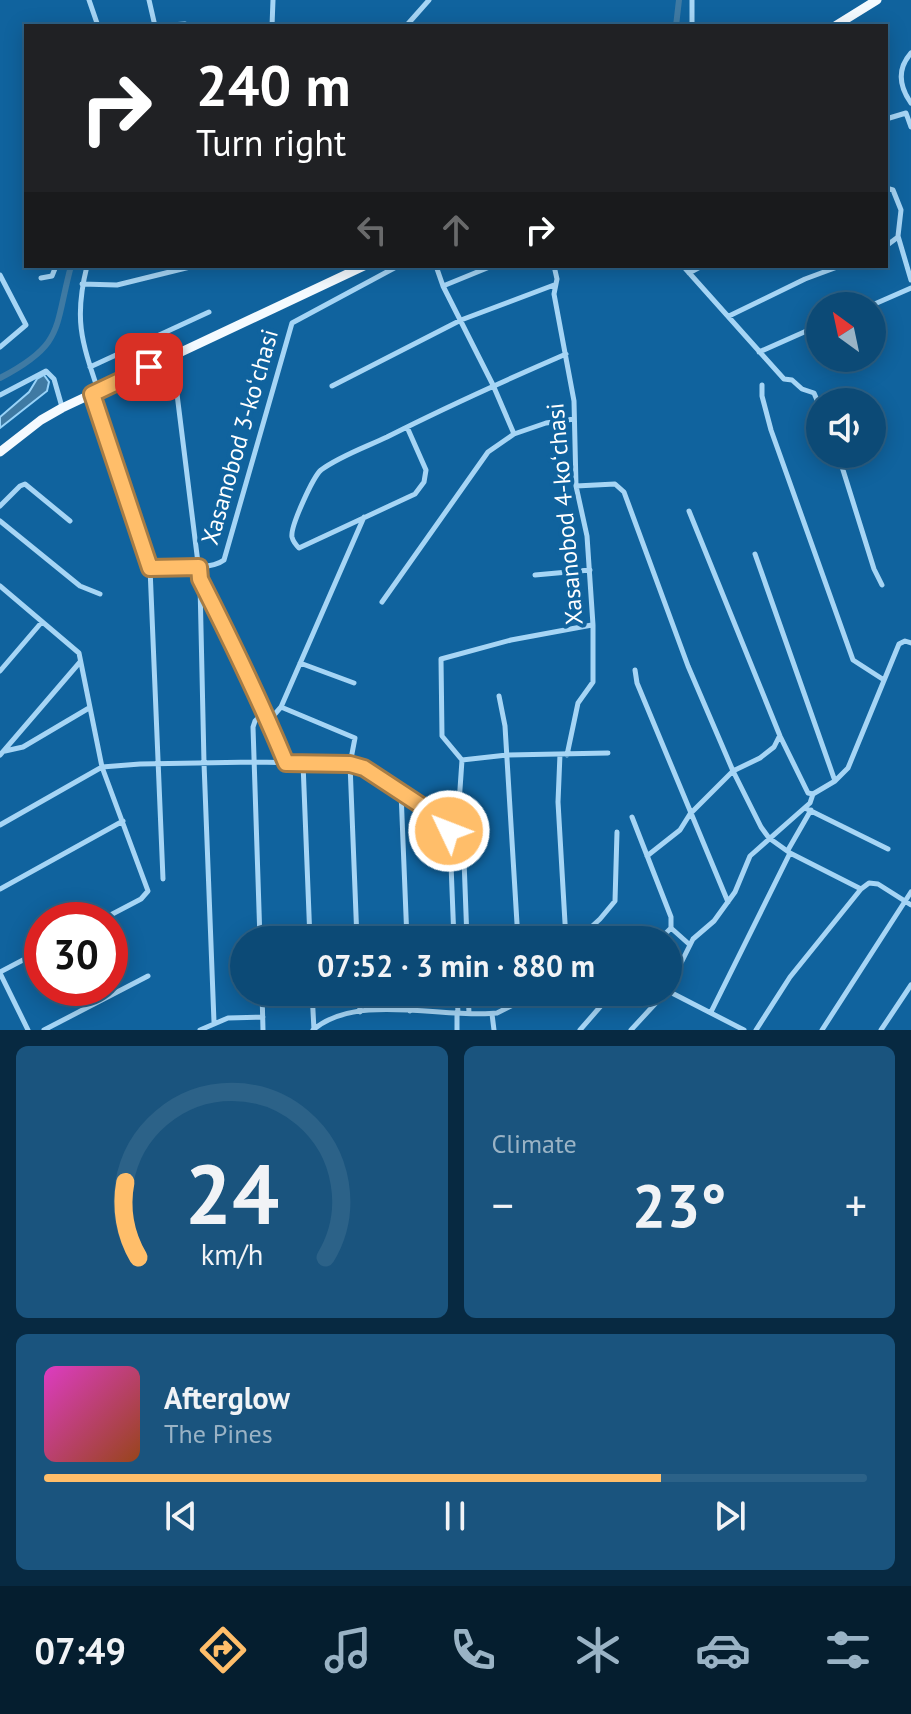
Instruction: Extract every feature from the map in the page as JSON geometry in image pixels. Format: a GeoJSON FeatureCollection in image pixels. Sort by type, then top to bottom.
{"type":"FeatureCollection","features":[{"type":"Feature","properties":{"kind":"main road"},"geometry":{"type":"LineString","coordinates":[[838,24],[877,0]]}},
{"type":"Feature","properties":{"kind":"main road"},"geometry":{"type":"LineString","coordinates":[[0,452],[62,408],[360,268]]}},
{"type":"Feature","properties":{"kind":"street"},"geometry":{"type":"LineString","coordinates":[[89,0],[97,24]]}},
{"type":"Feature","properties":{"kind":"street"},"geometry":{"type":"LineString","coordinates":[[149,0],[155,24]]}},
{"type":"Feature","properties":{"kind":"street"},"geometry":{"type":"LineString","coordinates":[[272,24],[273,0]]}},
{"type":"Feature","properties":{"kind":"street"},"geometry":{"type":"LineString","coordinates":[[408,24],[429,0]]}},
{"type":"Feature","properties":{"kind":"street"},"geometry":{"type":"LineString","coordinates":[[692,0],[692,24]]}},
{"type":"Feature","properties":{"kind":"street"},"geometry":{"type":"LineString","coordinates":[[911,53],[900,72],[911,127]]}},
{"type":"Feature","properties":{"kind":"street"},"geometry":{"type":"LineString","coordinates":[[888,118],[909,108]]}},
{"type":"Feature","properties":{"kind":"street"},"geometry":{"type":"LineString","coordinates":[[888,189],[893,190],[901,210],[898,236],[911,280]]}},
{"type":"Feature","properties":{"kind":"street"},"geometry":{"type":"LineString","coordinates":[[888,244],[898,236]]}},
{"type":"Feature","properties":{"kind":"street"},"geometry":{"type":"LineString","coordinates":[[41,278],[52,276],[55,268]]}},
{"type":"Feature","properties":{"kind":"street"},"geometry":{"type":"LineString","coordinates":[[86,268],[79,311],[83,346],[150,568],[163,879]]}},
{"type":"Feature","properties":{"kind":"street"},"geometry":{"type":"LineString","coordinates":[[82,284],[117,285],[173,268]]}},
{"type":"Feature","properties":{"kind":"street","name":"Xasanobod 3-koʻchasi"},"geometry":{"type":"LineString","coordinates":[[199,567],[219,564],[224,560],[292,323],[394,268]]}},
{"type":"Feature","properties":{"kind":"street"},"geometry":{"type":"LineString","coordinates":[[437,268],[514,434]]}},
{"type":"Feature","properties":{"kind":"street"},"geometry":{"type":"LineString","coordinates":[[443,286],[487,268]]}},
{"type":"Feature","properties":{"kind":"street","name":"Xasanobod 4-koʻchasi"},"geometry":{"type":"LineString","coordinates":[[554,268],[556,307],[566,354],[574,419],[576,486],[587,536],[593,625],[593,682],[578,703],[564,755],[558,802],[565,926]]}},
{"type":"Feature","properties":{"kind":"street"},"geometry":{"type":"LineString","coordinates":[[685,268],[784,379],[792,380],[806,390]]}},
{"type":"Feature","properties":{"kind":"street"},"geometry":{"type":"LineString","coordinates":[[689,273],[698,268]]}},
{"type":"Feature","properties":{"kind":"street"},"geometry":{"type":"LineString","coordinates":[[729,316],[835,268]]}},
{"type":"Feature","properties":{"kind":"street"},"geometry":{"type":"LineString","coordinates":[[0,275],[26,325],[0,347]]}},
{"type":"Feature","properties":{"kind":"street"},"geometry":{"type":"LineString","coordinates":[[332,386],[461,320],[554,285]]}},
{"type":"Feature","properties":{"kind":"street"},"geometry":{"type":"LineString","coordinates":[[886,299],[911,288]]}},
{"type":"Feature","properties":{"kind":"street"},"geometry":{"type":"LineString","coordinates":[[90,367],[209,312]]}},
{"type":"Feature","properties":{"kind":"street"},"geometry":{"type":"LineString","coordinates":[[759,352],[806,331]]}},
{"type":"Feature","properties":{"kind":"street"},"geometry":{"type":"LineString","coordinates":[[407,427],[426,470],[424,482],[415,494],[300,548],[293,540],[293,531],[319,472],[407,427],[493,385],[566,354]]}},
{"type":"Feature","properties":{"kind":"street"},"geometry":{"type":"LineString","coordinates":[[0,395],[46,371],[54,379],[62,408]]}},
{"type":"Feature","properties":{"kind":"street"},"geometry":{"type":"LineString","coordinates":[[762,385],[771,430],[853,660],[884,680]]}},
{"type":"Feature","properties":{"kind":"street"},"geometry":{"type":"LineString","coordinates":[[176,386],[200,579],[214,1022]]}},
{"type":"Feature","properties":{"kind":"street"},"geometry":{"type":"LineString","coordinates":[[382,602],[488,452],[514,434],[546,423],[574,419]]}},
{"type":"Feature","properties":{"kind":"street"},"geometry":{"type":"LineString","coordinates":[[842,468],[874,569],[882,585]]}},
{"type":"Feature","properties":{"kind":"street"},"geometry":{"type":"LineString","coordinates":[[0,506],[25,484],[70,521]]}},
{"type":"Feature","properties":{"kind":"street"},"geometry":{"type":"LineString","coordinates":[[576,486],[615,484],[624,492],[688,666],[733,771],[769,838],[789,852],[861,889]]}},
{"type":"Feature","properties":{"kind":"street"},"geometry":{"type":"LineString","coordinates":[[689,511],[780,736],[808,793],[813,794]]}},
{"type":"Feature","properties":{"kind":"street"},"geometry":{"type":"LineString","coordinates":[[260,926],[253,723],[265,715],[274,715],[281,707],[365,517]]}},
{"type":"Feature","properties":{"kind":"street"},"geometry":{"type":"LineString","coordinates":[[0,521],[80,586],[100,594]]}},
{"type":"Feature","properties":{"kind":"street"},"geometry":{"type":"LineString","coordinates":[[755,554],[835,781]]}},
{"type":"Feature","properties":{"kind":"street"},"geometry":{"type":"LineString","coordinates":[[150,568],[199,567]]}},
{"type":"Feature","properties":{"kind":"street"},"geometry":{"type":"LineString","coordinates":[[535,575],[590,570]]}},
{"type":"Feature","properties":{"kind":"street"},"geometry":{"type":"LineString","coordinates":[[200,579],[257,692],[286,763]]}},
{"type":"Feature","properties":{"kind":"street"},"geometry":{"type":"LineString","coordinates":[[0,586],[77,650],[102,767],[148,891],[128,906]]}},
{"type":"Feature","properties":{"kind":"street"},"geometry":{"type":"LineString","coordinates":[[0,671],[42,623]]}},
{"type":"Feature","properties":{"kind":"street"},"geometry":{"type":"LineString","coordinates":[[466,926],[463,833],[458,818],[462,760],[442,736],[441,659],[511,640],[593,625]]}},
{"type":"Feature","properties":{"kind":"street"},"geometry":{"type":"LineString","coordinates":[[711,1012],[789,852],[813,794],[835,781],[848,768],[899,644],[905,641],[911,643]]}},
{"type":"Feature","properties":{"kind":"street"},"geometry":{"type":"LineString","coordinates":[[2,753],[81,662]]}},
{"type":"Feature","properties":{"kind":"street"},"geometry":{"type":"LineString","coordinates":[[300,663],[354,683]]}},
{"type":"Feature","properties":{"kind":"street"},"geometry":{"type":"LineString","coordinates":[[635,670],[637,683],[728,902]]}},
{"type":"Feature","properties":{"kind":"street"},"geometry":{"type":"LineString","coordinates":[[499,696],[507,755],[517,926]]}},
{"type":"Feature","properties":{"kind":"street"},"geometry":{"type":"LineString","coordinates":[[281,707],[354,737],[350,764],[356,926]]}},
{"type":"Feature","properties":{"kind":"street"},"geometry":{"type":"LineString","coordinates":[[2,753],[23,747],[89,708]]}},
{"type":"Feature","properties":{"kind":"street"},"geometry":{"type":"LineString","coordinates":[[647,856],[680,830],[690,814],[733,771],[760,758],[774,747],[780,736]]}},
{"type":"Feature","properties":{"kind":"street"},"geometry":{"type":"LineString","coordinates":[[462,760],[507,755],[608,753]]}},
{"type":"Feature","properties":{"kind":"street"},"geometry":{"type":"LineString","coordinates":[[0,825],[102,767],[255,762],[350,764],[374,773],[447,826],[453,926]]}},
{"type":"Feature","properties":{"kind":"street"},"geometry":{"type":"LineString","coordinates":[[303,763],[309,926]]}},
{"type":"Feature","properties":{"kind":"street"},"geometry":{"type":"LineString","coordinates":[[401,791],[406,926]]}},
{"type":"Feature","properties":{"kind":"street"},"geometry":{"type":"LineString","coordinates":[[682,961],[690,945],[735,892],[750,856],[807,809]]}},
{"type":"Feature","properties":{"kind":"street"},"geometry":{"type":"LineString","coordinates":[[807,809],[888,849]]}},
{"type":"Feature","properties":{"kind":"street"},"geometry":{"type":"LineString","coordinates":[[632,817],[671,917],[671,926]]}},
{"type":"Feature","properties":{"kind":"street"},"geometry":{"type":"LineString","coordinates":[[447,826],[458,818]]}},
{"type":"Feature","properties":{"kind":"street"},"geometry":{"type":"LineString","coordinates":[[0,889],[123,821]]}},
{"type":"Feature","properties":{"kind":"street"},"geometry":{"type":"LineString","coordinates":[[592,926],[615,901],[617,832]]}},
{"type":"Feature","properties":{"kind":"street"},"geometry":{"type":"LineString","coordinates":[[756,1030],[790,977],[861,889],[869,883],[878,884],[908,903]]}},
{"type":"Feature","properties":{"kind":"street"},"geometry":{"type":"LineString","coordinates":[[822,1030],[908,903],[911,892]]}},
{"type":"Feature","properties":{"kind":"street"},"geometry":{"type":"LineString","coordinates":[[682,938],[690,945]]}},
{"type":"Feature","properties":{"kind":"street"},"geometry":{"type":"LineString","coordinates":[[24,960],[0,974],[28,1030]]}},
{"type":"Feature","properties":{"kind":"street"},"geometry":{"type":"LineString","coordinates":[[44,1030],[148,976]]}},
{"type":"Feature","properties":{"kind":"street"},"geometry":{"type":"LineString","coordinates":[[881,1030],[911,985]]}},
{"type":"Feature","properties":{"kind":"street"},"geometry":{"type":"LineString","coordinates":[[682,998],[744,1030]]}},
{"type":"Feature","properties":{"kind":"street"},"geometry":{"type":"LineString","coordinates":[[263,1006],[263,1030]]}},
{"type":"Feature","properties":{"kind":"street"},"geometry":{"type":"LineString","coordinates":[[313,1006],[314,1030]]}},
{"type":"Feature","properties":{"kind":"street"},"geometry":{"type":"LineString","coordinates":[[360,1006],[360,1012]]}},
{"type":"Feature","properties":{"kind":"street"},"geometry":{"type":"LineString","coordinates":[[410,1006],[410,1011]]}},
{"type":"Feature","properties":{"kind":"street"},"geometry":{"type":"LineString","coordinates":[[457,1030],[458,1006]]}},
{"type":"Feature","properties":{"kind":"street"},"geometry":{"type":"LineString","coordinates":[[469,1006],[469,1013]]}},
{"type":"Feature","properties":{"kind":"street"},"geometry":{"type":"LineString","coordinates":[[314,1030],[325,1021],[360,1012],[492,1014],[513,1006]]}},
{"type":"Feature","properties":{"kind":"street"},"geometry":{"type":"LineString","coordinates":[[580,1030],[601,1006]]}},
{"type":"Feature","properties":{"kind":"street"},"geometry":{"type":"LineString","coordinates":[[631,1030],[653,1006]]}},
{"type":"Feature","properties":{"kind":"street"},"geometry":{"type":"LineString","coordinates":[[492,1014],[494,1030]]}},
{"type":"Feature","properties":{"kind":"street"},"geometry":{"type":"LineString","coordinates":[[200,1030],[228,1018],[263,1017]]}},
{"type":"Feature","properties":{"kind":"water"},"geometry":{"type":"Polygon","coordinates":[[[44,375],[49,382],[47,391],[0,428],[0,417],[44,375]]]}},
{"type":"Feature","properties":{"kind":"waterway"},"geometry":{"type":"LineString","coordinates":[[676,24],[679,0]]}},
{"type":"Feature","properties":{"kind":"waterway"},"geometry":{"type":"LineString","coordinates":[[0,378],[21,366],[47,344],[54,333],[71,268]]}},
{"type":"Feature","properties":{"kind":"route"},"geometry":{"type":"LineString","coordinates":[[149,367],[92,394],[150,568],[199,567],[200,579],[257,692],[286,763],[350,764],[364,768],[437,816],[449,831]]}}]}
